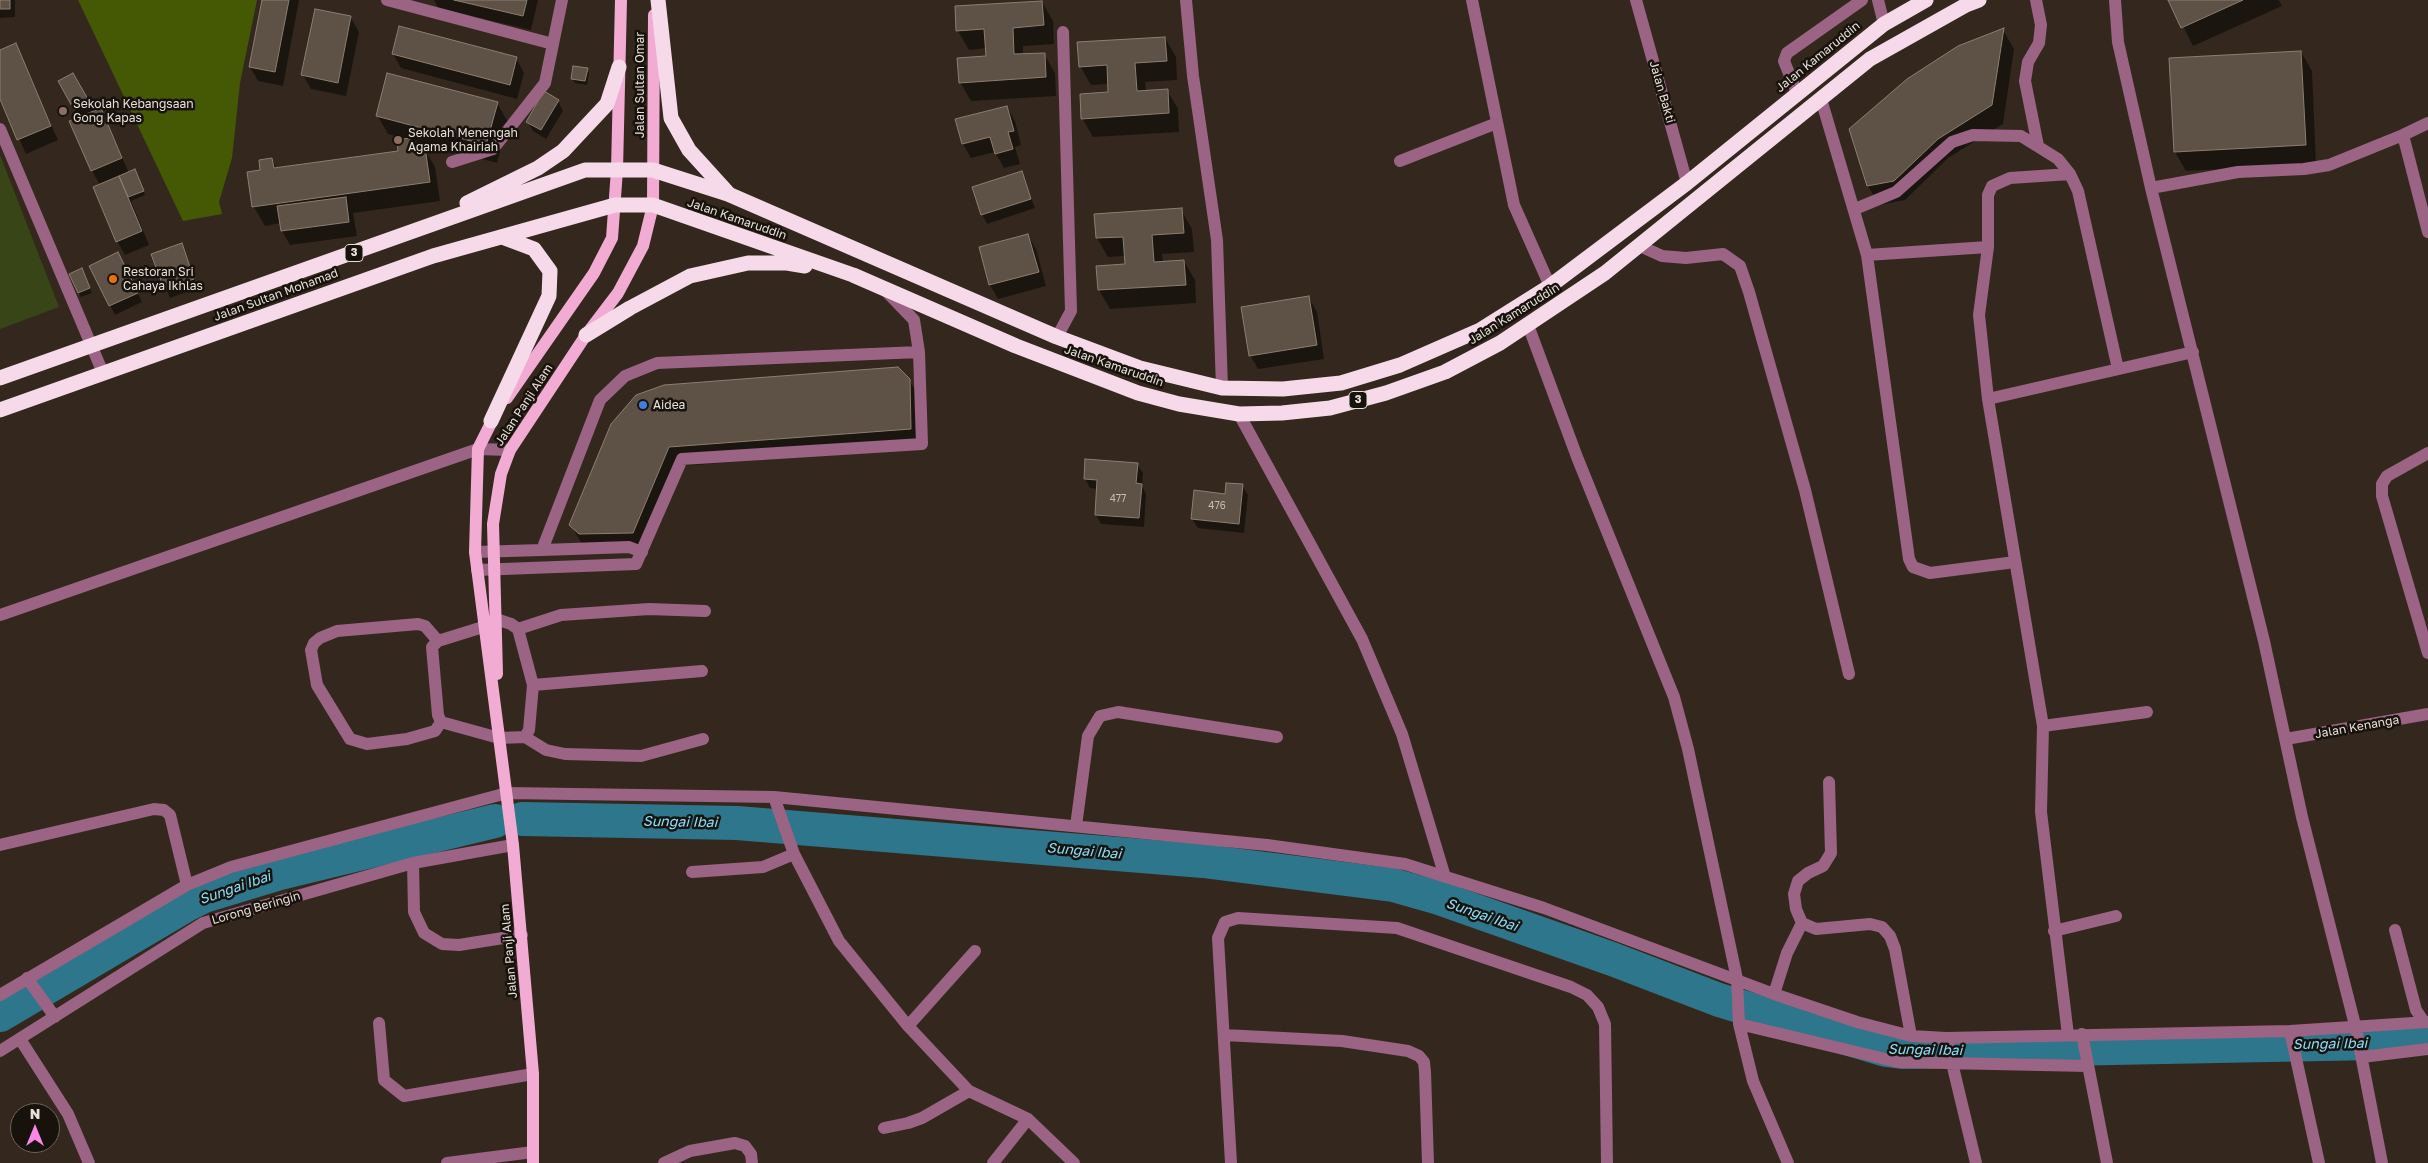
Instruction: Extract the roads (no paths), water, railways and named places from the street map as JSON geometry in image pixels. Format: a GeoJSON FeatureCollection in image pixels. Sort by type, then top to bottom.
{"type":"FeatureCollection","features":[{"type":"Feature","properties":{"kind":"highway"},"geometry":{"type":"LineString","coordinates":[[656,0],[671,118],[690,150],[728,194]]}},
{"type":"Feature","properties":{"kind":"highway","name":"Jalan Kamaruddin"},"geometry":{"type":"LineString","coordinates":[[617,170],[653,170],[728,194],[1057,337],[1140,368],[1222,388],[1283,389],[1341,383],[1400,365],[1480,330],[1550,286],[1688,183],[1884,24],[1926,0]]}},
{"type":"Feature","properties":{"kind":"highway","name":"Jalan Kamaruddin"},"geometry":{"type":"LineString","coordinates":[[653,206],[853,275],[1016,346],[1138,393],[1179,404],[1239,414],[1282,413],[1330,408],[1386,393],[1445,372],[1500,343],[1605,273],[1870,59],[1966,5],[1980,0]]}},
{"type":"Feature","properties":{"kind":"highway"},"geometry":{"type":"LineString","coordinates":[[398,237],[538,168],[562,151],[607,104],[619,67]]}},
{"type":"Feature","properties":{"kind":"highway","name":"Jalan Sultan Mohamad"},"geometry":{"type":"LineString","coordinates":[[0,378],[585,170],[617,170]]}},
{"type":"Feature","properties":{"kind":"highway","name":"Jalan Sultan Mohamad"},"geometry":{"type":"LineString","coordinates":[[0,410],[433,256],[615,204],[653,206]]}},
{"type":"Feature","properties":{"kind":"highway"},"geometry":{"type":"LineString","coordinates":[[491,422],[549,296],[550,271],[534,250],[502,237]]}},
{"type":"Feature","properties":{"kind":"highway"},"geometry":{"type":"LineString","coordinates":[[586,335],[630,308],[690,276],[748,263],[787,263],[853,275]]}},
{"type":"Feature","properties":{"kind":"main road","name":"Jalan Sultan Omar"},"geometry":{"type":"LineString","coordinates":[[617,170],[621,0]]}},
{"type":"Feature","properties":{"kind":"main road","name":"Jalan Sultan Omar"},"geometry":{"type":"LineString","coordinates":[[653,170],[656,0]]}},
{"type":"Feature","properties":{"kind":"main road","name":"Jalan Panji Alam"},"geometry":{"type":"LineString","coordinates":[[533,1157],[533,1074],[522,935],[507,793],[476,570],[478,449],[491,422],[594,273],[612,238],[617,170]]}},
{"type":"Feature","properties":{"kind":"main road","name":"Jalan Panji Alam"},"geometry":{"type":"LineString","coordinates":[[499,738],[493,524],[501,474],[510,450],[586,335],[618,292],[643,246],[653,206],[653,170]]}},
{"type":"Feature","properties":{"kind":"street"},"geometry":{"type":"LineString","coordinates":[[387,0],[553,44]]}},
{"type":"Feature","properties":{"kind":"street"},"geometry":{"type":"LineString","coordinates":[[452,162],[493,149],[545,83],[562,0]]}},
{"type":"Feature","properties":{"kind":"street"},"geometry":{"type":"LineString","coordinates":[[1186,0],[1193,76],[1217,240],[1222,388]]}},
{"type":"Feature","properties":{"kind":"street"},"geometry":{"type":"LineString","coordinates":[[1472,0],[1514,206],[1550,286]]}},
{"type":"Feature","properties":{"kind":"street","name":"Jalan Bakti"},"geometry":{"type":"LineString","coordinates":[[1636,0],[1688,183]]}},
{"type":"Feature","properties":{"kind":"street"},"geometry":{"type":"LineString","coordinates":[[1797,93],[1784,61],[1787,53],[1862,0]]}},
{"type":"Feature","properties":{"kind":"street"},"geometry":{"type":"LineString","coordinates":[[1878,0],[1884,24]]}},
{"type":"Feature","properties":{"kind":"street"},"geometry":{"type":"LineString","coordinates":[[2036,0],[2041,25],[2039,43],[2028,62],[2025,81],[2038,146]]}},
{"type":"Feature","properties":{"kind":"street"},"geometry":{"type":"LineString","coordinates":[[2115,0],[2118,42],[2150,188],[2193,352],[2286,739],[2302,817],[2356,1029],[2382,1163]]}},
{"type":"Feature","properties":{"kind":"street"},"geometry":{"type":"LineString","coordinates":[[1057,337],[1071,311],[1063,32]]}},
{"type":"Feature","properties":{"kind":"street"},"geometry":{"type":"LineString","coordinates":[[1821,99],[1855,209],[1867,255],[1909,559],[1914,567],[1920,571],[1930,573],[2015,562]]}},
{"type":"Feature","properties":{"kind":"street"},"geometry":{"type":"LineString","coordinates":[[1400,162],[1497,122]]}},
{"type":"Feature","properties":{"kind":"street"},"geometry":{"type":"LineString","coordinates":[[2150,188],[2238,172],[2304,169],[2329,165],[2428,123]]}},
{"type":"Feature","properties":{"kind":"street"},"geometry":{"type":"LineString","coordinates":[[0,129],[103,373]]}},
{"type":"Feature","properties":{"kind":"street"},"geometry":{"type":"LineString","coordinates":[[1855,209],[1896,192],[1952,142],[1973,135],[2021,136],[2038,146],[2058,159],[2070,174],[2078,191],[2118,369]]}},
{"type":"Feature","properties":{"kind":"street"},"geometry":{"type":"LineString","coordinates":[[2403,135],[2428,232]]}},
{"type":"Feature","properties":{"kind":"street"},"geometry":{"type":"LineString","coordinates":[[2068,1034],[2041,812],[2043,726],[1988,399],[1979,315],[1988,247],[1988,195],[1992,186],[2010,178],[2070,174]]}},
{"type":"Feature","properties":{"kind":"street"},"geometry":{"type":"LineString","coordinates":[[1640,246],[1662,256],[1686,258],[1701,254],[1723,254],[1740,266],[1805,490],[1849,674]]}},
{"type":"Feature","properties":{"kind":"street"},"geometry":{"type":"LineString","coordinates":[[1867,255],[1988,247]]}},
{"type":"Feature","properties":{"kind":"street"},"geometry":{"type":"LineString","coordinates":[[476,570],[636,564],[682,459],[922,444],[919,352],[914,320],[884,289]]}},
{"type":"Feature","properties":{"kind":"street"},"geometry":{"type":"LineString","coordinates":[[1528,325],[1577,457],[1674,697],[1688,749],[1737,980],[1739,1023],[1754,1081],[1788,1163]]}},
{"type":"Feature","properties":{"kind":"street"},"geometry":{"type":"LineString","coordinates":[[542,550],[600,400],[625,376],[657,364],[919,352]]}},
{"type":"Feature","properties":{"kind":"street"},"geometry":{"type":"LineString","coordinates":[[1988,399],[2193,352]]}},
{"type":"Feature","properties":{"kind":"street"},"geometry":{"type":"LineString","coordinates":[[1239,414],[1362,639],[1402,734],[1445,877]]}},
{"type":"Feature","properties":{"kind":"street"},"geometry":{"type":"LineString","coordinates":[[0,615],[478,449],[510,450]]}},
{"type":"Feature","properties":{"kind":"street"},"geometry":{"type":"LineString","coordinates":[[2428,453],[2387,476],[2382,484],[2382,496],[2428,653]]}},
{"type":"Feature","properties":{"kind":"street"},"geometry":{"type":"LineString","coordinates":[[475,552],[629,546],[642,552]]}},
{"type":"Feature","properties":{"kind":"street"},"geometry":{"type":"LineString","coordinates":[[518,630],[561,615],[649,609],[705,612]]}},
{"type":"Feature","properties":{"kind":"street"},"geometry":{"type":"LineString","coordinates":[[496,619],[511,624],[518,630],[533,685],[529,730],[525,737]]}},
{"type":"Feature","properties":{"kind":"street"},"geometry":{"type":"LineString","coordinates":[[438,641],[425,626],[418,624],[337,631],[320,638],[314,643],[312,650],[316,685],[350,739],[367,744],[407,739],[435,732],[441,722]]}},
{"type":"Feature","properties":{"kind":"street"},"geometry":{"type":"LineString","coordinates":[[441,722],[438,715],[432,647],[438,641],[484,627]]}},
{"type":"Feature","properties":{"kind":"street"},"geometry":{"type":"LineString","coordinates":[[533,685],[702,671]]}},
{"type":"Feature","properties":{"kind":"street"},"geometry":{"type":"LineString","coordinates":[[1076,826],[1088,736],[1100,716],[1118,712],[1277,738]]}},
{"type":"Feature","properties":{"kind":"street"},"geometry":{"type":"LineString","coordinates":[[2043,726],[2147,712]]}},
{"type":"Feature","properties":{"kind":"street","name":"Jalan Kenanga"},"geometry":{"type":"LineString","coordinates":[[2286,739],[2428,714]]}},
{"type":"Feature","properties":{"kind":"street"},"geometry":{"type":"LineString","coordinates":[[441,722],[499,738],[525,737],[546,750],[565,754],[641,756],[702,739]]}},
{"type":"Feature","properties":{"kind":"street"},"geometry":{"type":"LineString","coordinates":[[1829,782],[1831,853],[1823,866],[1808,873],[1798,881],[1794,894],[1796,909],[1802,923],[1816,929],[1870,924],[1882,927],[1890,936],[1895,949],[1911,1036]]}},
{"type":"Feature","properties":{"kind":"street"},"geometry":{"type":"LineString","coordinates":[[0,995],[30,981],[187,885],[232,867],[507,793],[774,798],[1267,845],[1405,864],[1544,908],[1774,994],[1857,1022],[1911,1036],[1947,1038],[2068,1034],[2290,1032],[2356,1029],[2426,1022]]}},
{"type":"Feature","properties":{"kind":"street"},"geometry":{"type":"LineString","coordinates":[[774,798],[794,853],[839,941],[908,1026],[969,1091],[1028,1119],[1074,1163]]}},
{"type":"Feature","properties":{"kind":"street"},"geometry":{"type":"LineString","coordinates":[[0,845],[154,809],[164,810],[170,815],[187,885]]}},
{"type":"Feature","properties":{"kind":"street","name":"Lorong Beringin"},"geometry":{"type":"LineString","coordinates":[[0,1051],[203,923],[413,863],[513,844]]}},
{"type":"Feature","properties":{"kind":"street"},"geometry":{"type":"LineString","coordinates":[[692,872],[763,867],[794,853]]}},
{"type":"Feature","properties":{"kind":"street"},"geometry":{"type":"LineString","coordinates":[[413,863],[414,912],[424,934],[442,944],[459,945],[522,935]]}},
{"type":"Feature","properties":{"kind":"street"},"geometry":{"type":"LineString","coordinates":[[2054,931],[2116,916]]}},
{"type":"Feature","properties":{"kind":"street"},"geometry":{"type":"LineString","coordinates":[[1231,1163],[1218,938],[1225,922],[1238,918],[1397,928],[1571,987],[1587,995],[1598,1007],[1605,1024],[1608,1163]]}},
{"type":"Feature","properties":{"kind":"street"},"geometry":{"type":"LineString","coordinates":[[1774,994],[1787,953],[1802,923]]}},
{"type":"Feature","properties":{"kind":"street"},"geometry":{"type":"LineString","coordinates":[[2395,930],[2416,1010],[2426,1022]]}},
{"type":"Feature","properties":{"kind":"street"},"geometry":{"type":"LineString","coordinates":[[908,1026],[975,951]]}},
{"type":"Feature","properties":{"kind":"street"},"geometry":{"type":"LineString","coordinates":[[30,981],[55,1017]]}},
{"type":"Feature","properties":{"kind":"street"},"geometry":{"type":"LineString","coordinates":[[379,1023],[384,1080],[404,1096],[533,1074]]}},
{"type":"Feature","properties":{"kind":"street"},"geometry":{"type":"LineString","coordinates":[[1739,1023],[1898,1062],[2088,1065]]}},
{"type":"Feature","properties":{"kind":"street"},"geometry":{"type":"LineString","coordinates":[[2290,1032],[2319,1163]]}},
{"type":"Feature","properties":{"kind":"street"},"geometry":{"type":"LineString","coordinates":[[2082,1034],[2107,1163]]}},
{"type":"Feature","properties":{"kind":"street"},"geometry":{"type":"LineString","coordinates":[[1224,1035],[1342,1042],[1408,1051],[1419,1056],[1424,1062],[1425,1072],[1428,1163]]}},
{"type":"Feature","properties":{"kind":"street"},"geometry":{"type":"LineString","coordinates":[[1947,1038],[1976,1163]]}},
{"type":"Feature","properties":{"kind":"street"},"geometry":{"type":"LineString","coordinates":[[20,1039],[68,1114],[89,1163]]}},
{"type":"Feature","properties":{"kind":"street"},"geometry":{"type":"LineString","coordinates":[[2361,1056],[2428,1049]]}},
{"type":"Feature","properties":{"kind":"street"},"geometry":{"type":"LineString","coordinates":[[884,1128],[908,1124],[922,1118],[969,1091]]}},
{"type":"Feature","properties":{"kind":"street"},"geometry":{"type":"LineString","coordinates":[[993,1163],[1028,1119]]}},
{"type":"Feature","properties":{"kind":"street"},"geometry":{"type":"LineString","coordinates":[[664,1163],[690,1151],[735,1143],[745,1146],[751,1154],[752,1163]]}},
{"type":"Feature","properties":{"kind":"street"},"geometry":{"type":"LineString","coordinates":[[447,1163],[533,1157]]}},
{"type":"Feature","properties":{"kind":"waterway","name":"Sungai Ibai"},"geometry":{"type":"LineString","coordinates":[[522,819],[737,823],[1203,861],[1393,885],[1439,898],[1612,959],[1719,1000],[1886,1050],[1902,1052],[2375,1043],[2428,1037]]}},
{"type":"Feature","properties":{"kind":"waterway","name":"Sungai Ibai"},"geometry":{"type":"LineString","coordinates":[[0,1015],[204,896],[280,873],[495,821]]}},
{"type":"Feature","properties":{"kind":"place","name":"Sekolah Kebangsaan Gong Kapas"},"geometry":{"type":"Point","coordinates":[63,111]}},
{"type":"Feature","properties":{"kind":"place","name":"Sekolah Menengah Agama Khairiah"},"geometry":{"type":"Point","coordinates":[398,140]}},
{"type":"Feature","properties":{"kind":"place","name":"Restoran Sri Cahaya Ikhlas"},"geometry":{"type":"Point","coordinates":[113,279]}},
{"type":"Feature","properties":{"kind":"place","name":"Aidea"},"geometry":{"type":"Point","coordinates":[643,405]}}]}
